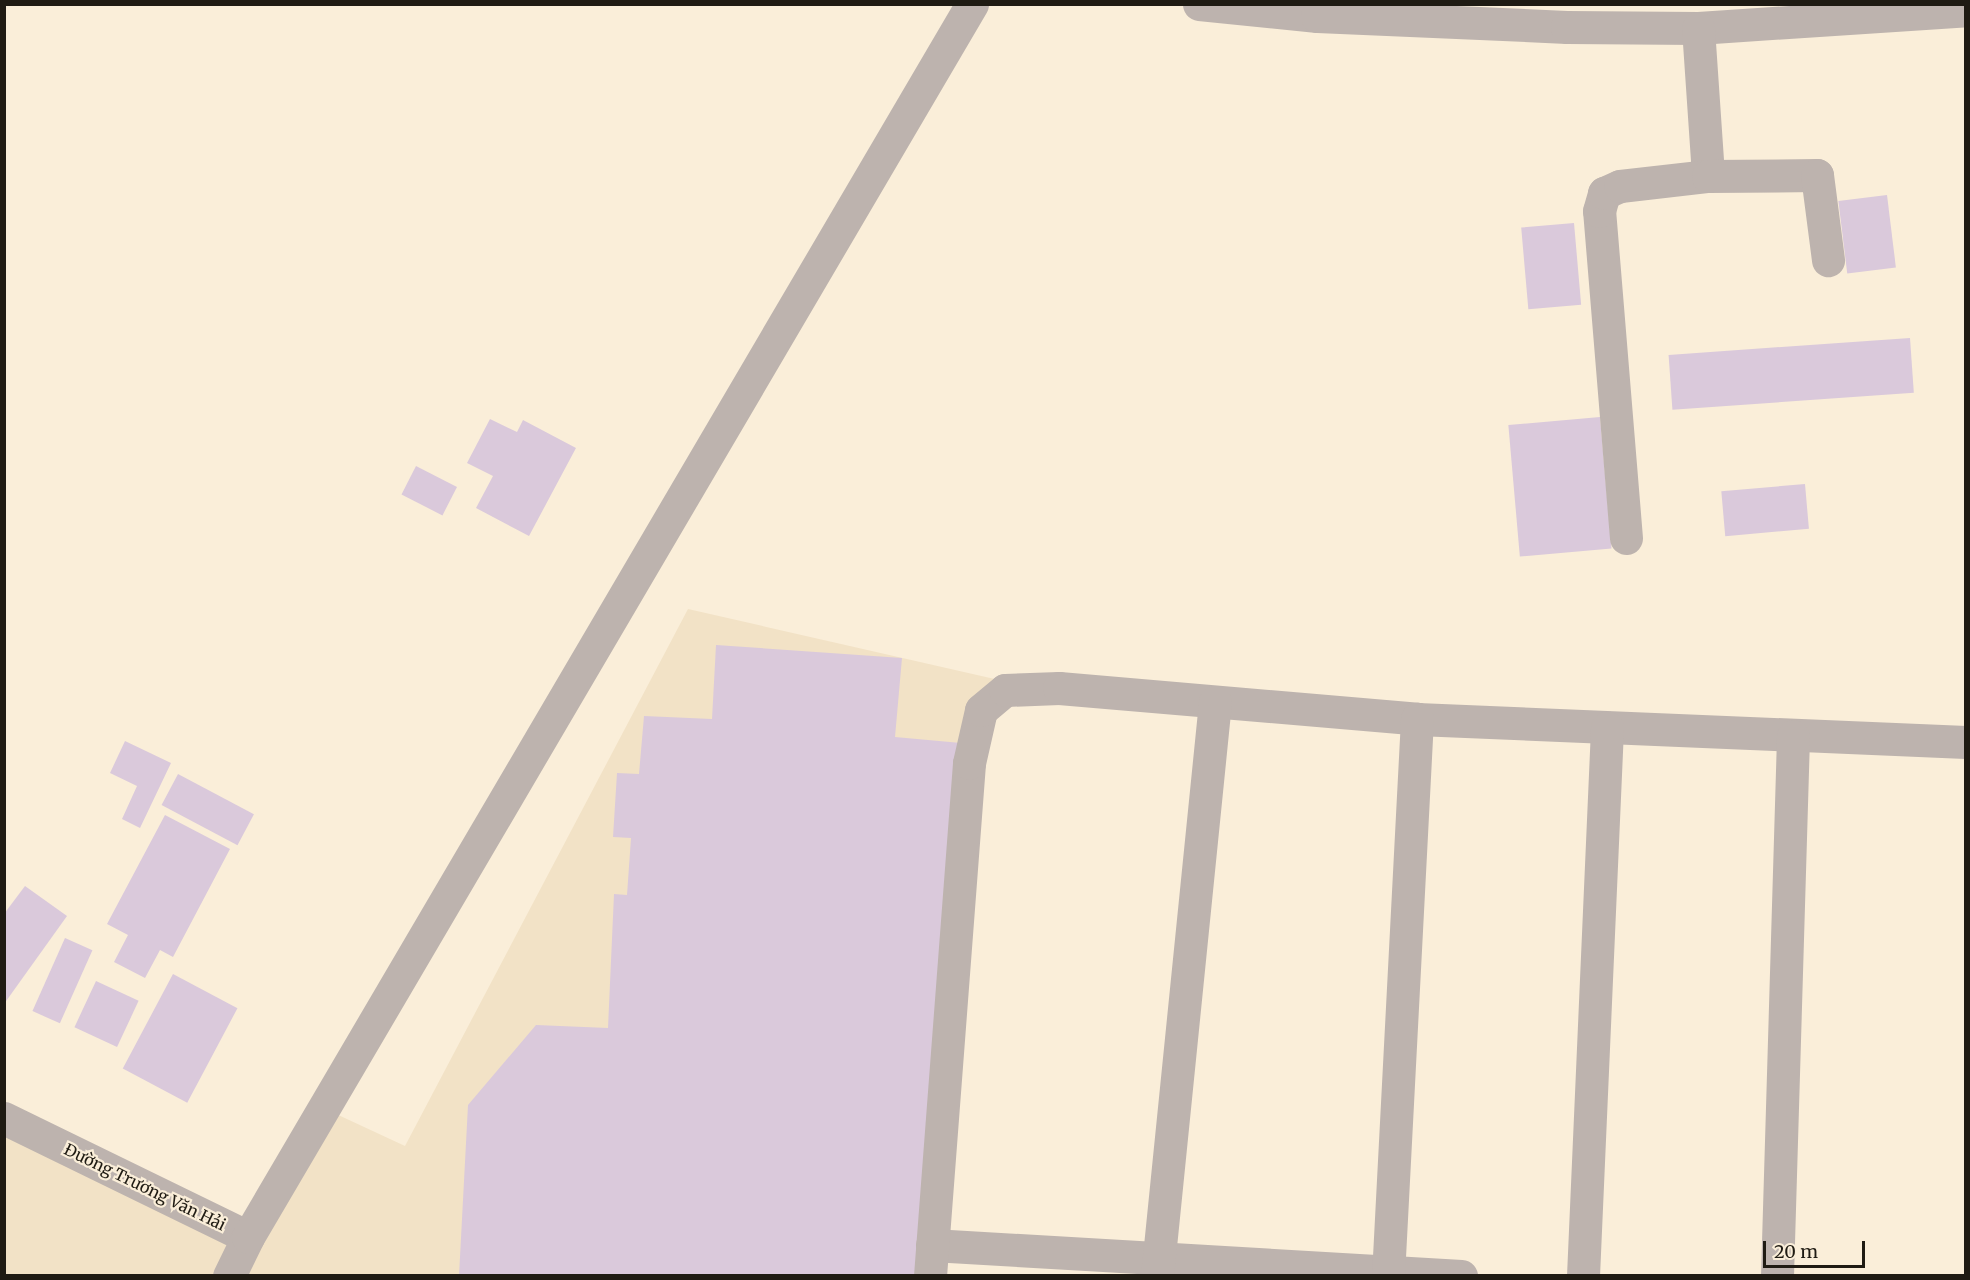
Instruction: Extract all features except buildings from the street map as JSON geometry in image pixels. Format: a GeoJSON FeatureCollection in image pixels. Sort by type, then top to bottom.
{"type":"FeatureCollection","features":[{"type":"Feature","properties":{"kind":"street"},"geometry":{"type":"LineString","coordinates":[[229,1275],[248,1237],[972,4]]}},
{"type":"Feature","properties":{"kind":"street"},"geometry":{"type":"LineString","coordinates":[[1199,4],[1698,28],[1965,10]]}},
{"type":"Feature","properties":{"kind":"street"},"geometry":{"type":"LineString","coordinates":[[1698,28],[1708,176]]}},
{"type":"Feature","properties":{"kind":"street"},"geometry":{"type":"LineString","coordinates":[[1626,538],[1599,211],[1604,193],[1620,186],[1708,176],[1817,175],[1828,260]]}},
{"type":"Feature","properties":{"kind":"street"},"geometry":{"type":"LineString","coordinates":[[1461,1275],[931,1260],[969,763],[981,710],[1005,690],[1059,688],[1417,719],[1965,742]]}},
{"type":"Feature","properties":{"kind":"street"},"geometry":{"type":"LineString","coordinates":[[1157,1265],[1215,702]]}},
{"type":"Feature","properties":{"kind":"street"},"geometry":{"type":"LineString","coordinates":[[1388,1272],[1417,719]]}},
{"type":"Feature","properties":{"kind":"street"},"geometry":{"type":"LineString","coordinates":[[1583,1275],[1607,728]]}},
{"type":"Feature","properties":{"kind":"street"},"geometry":{"type":"LineString","coordinates":[[1777,1275],[1793,736]]}},
{"type":"Feature","properties":{"kind":"street","name":"Đường Trương Văn Hải"},"geometry":{"type":"LineString","coordinates":[[4,1118],[248,1237]]}},
{"type":"Feature","properties":{"kind":"shaded area"},"geometry":{"type":"Polygon","coordinates":[[[688,609],[999,680],[969,705],[918,1275],[242,1276],[334,1113],[405,1146],[688,609]]]}},
{"type":"Feature","properties":{"kind":"shaded area"},"geometry":{"type":"Polygon","coordinates":[[[4,1132],[231,1242],[215,1275],[5,1275],[4,1132]]]}}]}
